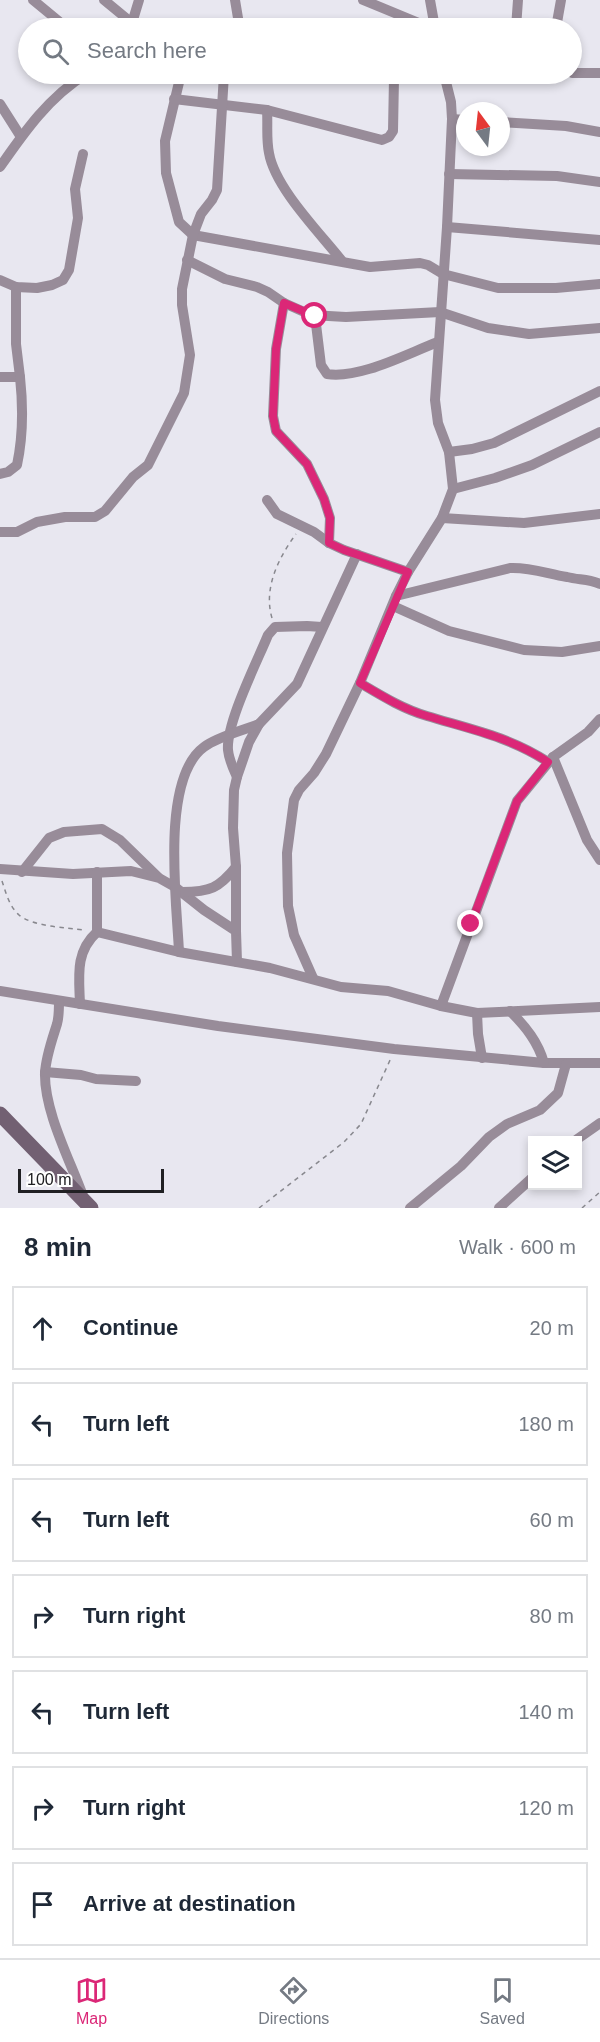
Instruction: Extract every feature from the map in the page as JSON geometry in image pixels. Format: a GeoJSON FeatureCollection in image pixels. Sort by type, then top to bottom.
{"type":"FeatureCollection","features":[{"type":"Feature","properties":{"kind":"street"},"geometry":{"type":"LineString","coordinates":[[33,0],[55,18]]}},
{"type":"Feature","properties":{"kind":"street"},"geometry":{"type":"LineString","coordinates":[[104,0],[122,18]]}},
{"type":"Feature","properties":{"kind":"street"},"geometry":{"type":"LineString","coordinates":[[133,18],[139,0]]}},
{"type":"Feature","properties":{"kind":"street"},"geometry":{"type":"LineString","coordinates":[[235,0],[238,18]]}},
{"type":"Feature","properties":{"kind":"street"},"geometry":{"type":"LineString","coordinates":[[363,0],[408,18]]}},
{"type":"Feature","properties":{"kind":"street"},"geometry":{"type":"LineString","coordinates":[[432,18],[430,2],[442,0]]}},
{"type":"Feature","properties":{"kind":"street"},"geometry":{"type":"LineString","coordinates":[[517,18],[518,0]]}},
{"type":"Feature","properties":{"kind":"street"},"geometry":{"type":"LineString","coordinates":[[558,18],[561,0]]}},
{"type":"Feature","properties":{"kind":"street"},"geometry":{"type":"LineString","coordinates":[[582,73],[600,73]]}},
{"type":"Feature","properties":{"kind":"street"},"geometry":{"type":"LineString","coordinates":[[0,167],[49,103],[70,84]]}},
{"type":"Feature","properties":{"kind":"street"},"geometry":{"type":"LineString","coordinates":[[178,84],[165,141],[166,173],[179,222],[193,235],[370,267],[420,263],[443,274],[498,288],[556,288],[600,284]]}},
{"type":"Feature","properties":{"kind":"street"},"geometry":{"type":"LineString","coordinates":[[0,532],[16,532],[37,522],[65,517],[95,517],[105,511],[133,477],[148,465],[184,393],[190,356],[182,306],[182,289],[193,235],[201,214],[217,190],[224,84]]}},
{"type":"Feature","properties":{"kind":"street"},"geometry":{"type":"LineString","coordinates":[[174,99],[267,110],[382,140],[389,137],[393,131],[394,84]]}},
{"type":"Feature","properties":{"kind":"street"},"geometry":{"type":"LineString","coordinates":[[314,978],[294,935],[288,906],[287,853],[294,800],[326,754],[360,683],[408,572],[442,518],[453,489],[449,452],[438,423],[435,400],[452,119],[447,84]]}},
{"type":"Feature","properties":{"kind":"street"},"geometry":{"type":"LineString","coordinates":[[0,104],[21,137]]}},
{"type":"Feature","properties":{"kind":"street"},"geometry":{"type":"LineString","coordinates":[[267,110],[268,152],[275,173],[342,261]]}},
{"type":"Feature","properties":{"kind":"street"},"geometry":{"type":"LineString","coordinates":[[452,119],[456,119]]}},
{"type":"Feature","properties":{"kind":"street"},"geometry":{"type":"LineString","coordinates":[[510,123],[566,126],[600,132]]}},
{"type":"Feature","properties":{"kind":"street"},"geometry":{"type":"LineString","coordinates":[[0,280],[16,287],[52,285],[63,280],[69,270],[78,218],[75,189],[83,154]]}},
{"type":"Feature","properties":{"kind":"street"},"geometry":{"type":"LineString","coordinates":[[449,174],[557,176],[600,182]]}},
{"type":"Feature","properties":{"kind":"street"},"geometry":{"type":"LineString","coordinates":[[447,226],[600,240]]}},
{"type":"Feature","properties":{"kind":"street"},"geometry":{"type":"LineString","coordinates":[[187,260],[225,279],[257,287],[284,303],[315,316],[346,317],[440,312],[488,328],[529,334],[600,328]]}},
{"type":"Feature","properties":{"kind":"street"},"geometry":{"type":"LineString","coordinates":[[0,474],[8,472],[17,465],[20,452],[20,377],[16,344],[16,287]]}},
{"type":"Feature","properties":{"kind":"street"},"geometry":{"type":"LineString","coordinates":[[284,303],[276,349],[273,416],[276,431],[307,464],[324,499],[330,518],[329,543]]}},
{"type":"Feature","properties":{"kind":"street"},"geometry":{"type":"LineString","coordinates":[[315,316],[321,365],[327,374],[338,376],[356,374],[438,342]]}},
{"type":"Feature","properties":{"kind":"street"},"geometry":{"type":"LineString","coordinates":[[0,377],[20,377]]}},
{"type":"Feature","properties":{"kind":"street"},"geometry":{"type":"LineString","coordinates":[[449,452],[494,443],[600,392]]}},
{"type":"Feature","properties":{"kind":"street"},"geometry":{"type":"LineString","coordinates":[[453,489],[532,465],[600,432]]}},
{"type":"Feature","properties":{"kind":"street"},"geometry":{"type":"LineString","coordinates":[[267,500],[277,514],[329,543],[408,572]]}},
{"type":"Feature","properties":{"kind":"street"},"geometry":{"type":"LineString","coordinates":[[442,518],[524,523],[600,514]]}},
{"type":"Feature","properties":{"kind":"street"},"geometry":{"type":"LineString","coordinates":[[237,962],[236,867],[233,828],[234,790],[237,777],[249,742],[259,724],[297,684],[357,554]]}},
{"type":"Feature","properties":{"kind":"street"},"geometry":{"type":"LineString","coordinates":[[395,601],[510,568],[524,568],[570,578],[590,579],[600,584]]}},
{"type":"Feature","properties":{"kind":"street"},"geometry":{"type":"LineString","coordinates":[[395,601],[449,631],[524,650],[562,652],[600,646]]}},
{"type":"Feature","properties":{"kind":"street"},"geometry":{"type":"LineString","coordinates":[[237,777],[230,760],[229,736],[242,697],[268,635],[275,627],[322,627]]}},
{"type":"Feature","properties":{"kind":"street"},"geometry":{"type":"LineString","coordinates":[[360,683],[399,706],[510,740],[551,759],[587,840],[600,860]]}},
{"type":"Feature","properties":{"kind":"street"},"geometry":{"type":"LineString","coordinates":[[441,1006],[509,817],[517,801],[551,759],[588,732],[600,718]]}},
{"type":"Feature","properties":{"kind":"street"},"geometry":{"type":"LineString","coordinates":[[179,952],[176,810],[187,770],[193,758],[204,747],[259,724]]}},
{"type":"Feature","properties":{"kind":"street"},"geometry":{"type":"LineString","coordinates":[[22,872],[49,838],[64,832],[102,829],[120,840],[159,878],[236,931]]}},
{"type":"Feature","properties":{"kind":"street"},"geometry":{"type":"LineString","coordinates":[[178,890],[211,889],[224,882],[236,867]]}},
{"type":"Feature","properties":{"kind":"street"},"geometry":{"type":"LineString","coordinates":[[0,871],[73,874],[131,871],[159,878]]}},
{"type":"Feature","properties":{"kind":"street"},"geometry":{"type":"LineString","coordinates":[[80,1004],[78,973],[81,954],[85,945],[97,932],[97,872]]}},
{"type":"Feature","properties":{"kind":"street"},"geometry":{"type":"LineString","coordinates":[[97,932],[179,952],[314,978],[341,987],[388,991],[441,1006],[477,1013],[600,1007]]}},
{"type":"Feature","properties":{"kind":"street"},"geometry":{"type":"LineString","coordinates":[[0,991],[218,1026],[394,1049],[544,1063],[600,1063]]}},
{"type":"Feature","properties":{"kind":"street"},"geometry":{"type":"LineString","coordinates":[[59,1001],[57,1022],[45,1072],[46,1094],[87,1204]]}},
{"type":"Feature","properties":{"kind":"street"},"geometry":{"type":"LineString","coordinates":[[510,1011],[532,1035],[540,1049],[544,1063]]}},
{"type":"Feature","properties":{"kind":"street"},"geometry":{"type":"LineString","coordinates":[[477,1013],[482,1058]]}},
{"type":"Feature","properties":{"kind":"street"},"geometry":{"type":"LineString","coordinates":[[410,1208],[461,1166],[489,1137],[507,1124],[540,1110],[558,1093],[566,1064]]}},
{"type":"Feature","properties":{"kind":"street"},"geometry":{"type":"LineString","coordinates":[[45,1072],[136,1082]]}},
{"type":"Feature","properties":{"kind":"street"},"geometry":{"type":"LineString","coordinates":[[0,1114],[87,1204]]}},
{"type":"Feature","properties":{"kind":"street"},"geometry":{"type":"LineString","coordinates":[[582,1136],[600,1123]]}},
{"type":"Feature","properties":{"kind":"street"},"geometry":{"type":"LineString","coordinates":[[499,1208],[528,1182]]}},
{"type":"Feature","properties":{"kind":"path"},"geometry":{"type":"LineString","coordinates":[[275,627],[270,611],[269,594],[273,575],[286,547],[302,526]]}},
{"type":"Feature","properties":{"kind":"path"},"geometry":{"type":"LineString","coordinates":[[0,871],[9,901],[20,916],[35,922],[97,932]]}},
{"type":"Feature","properties":{"kind":"path"},"geometry":{"type":"LineString","coordinates":[[259,1208],[344,1142],[361,1124],[372,1104],[394,1049]]}},
{"type":"Feature","properties":{"kind":"path"},"geometry":{"type":"LineString","coordinates":[[582,1208],[600,1192]]}},
{"type":"Feature","properties":{"kind":"route"},"geometry":{"type":"LineString","coordinates":[[315,316],[284,303],[276,349],[273,398],[276,431],[307,464],[324,499],[330,518],[329,543],[408,572],[360,683],[399,706],[510,740],[548,762],[517,801],[509,817],[471,924]]}}]}
